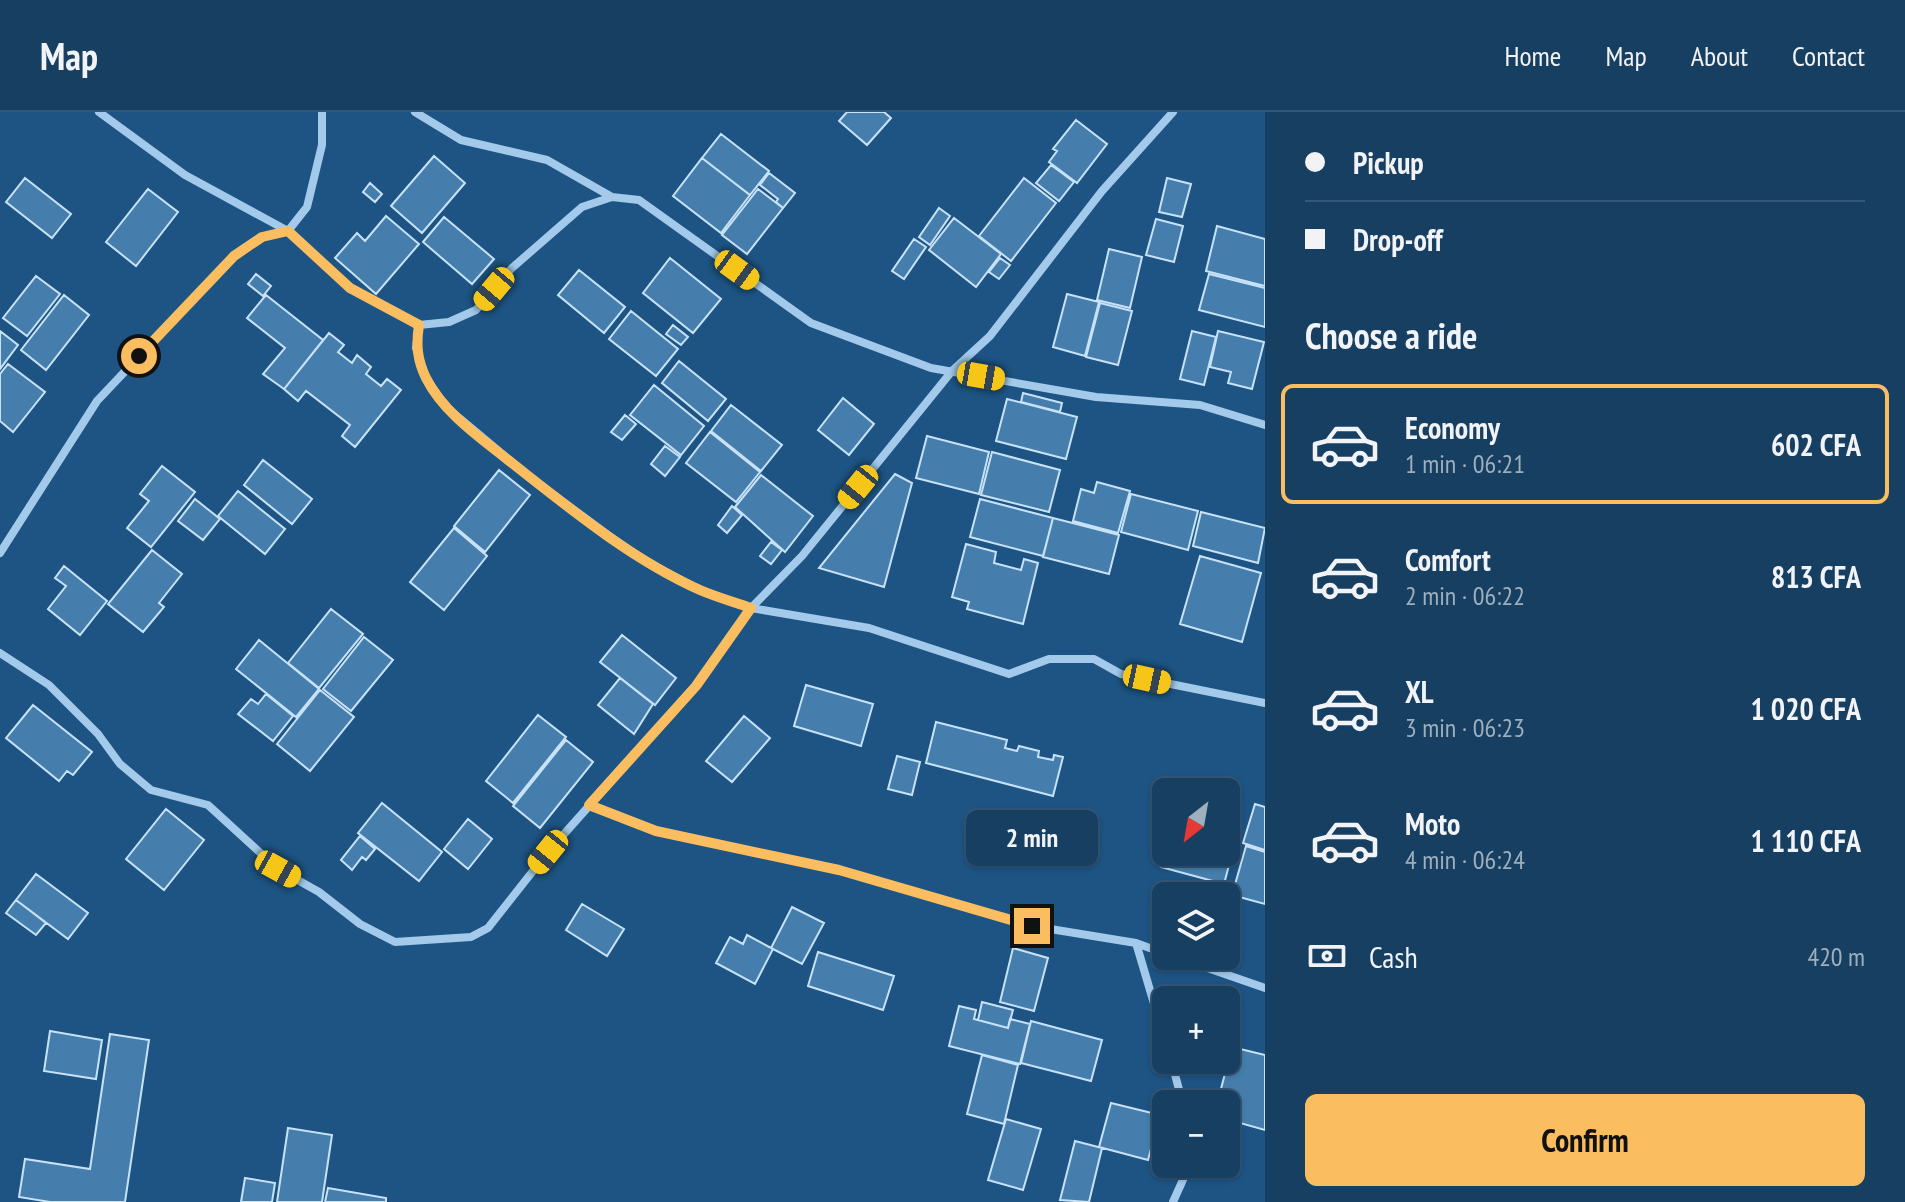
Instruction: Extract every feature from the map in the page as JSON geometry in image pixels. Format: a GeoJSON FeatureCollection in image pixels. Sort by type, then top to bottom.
{"type":"FeatureCollection","features":[{"type":"Feature","properties":{"kind":"street"},"geometry":{"type":"LineString","coordinates":[[99,112],[185,175],[288,231],[350,288],[419,325],[449,322],[476,310],[512,268],[582,207],[612,197]]}},
{"type":"Feature","properties":{"kind":"street"},"geometry":{"type":"LineString","coordinates":[[0,553],[97,401],[234,256],[262,237],[288,231],[307,207],[322,145],[322,112]]}},
{"type":"Feature","properties":{"kind":"street"},"geometry":{"type":"LineString","coordinates":[[415,112],[461,140],[547,160],[612,197],[639,200],[811,323],[931,368],[1096,397],[1200,405],[1265,425]]}},
{"type":"Feature","properties":{"kind":"street"},"geometry":{"type":"LineString","coordinates":[[0,653],[49,685],[98,734],[120,764],[151,790],[208,805],[278,869],[319,892],[360,924],[395,942],[471,937],[488,928],[589,805],[696,686],[751,608],[802,556],[952,371],[990,336],[1102,191],[1173,112]]}},
{"type":"Feature","properties":{"kind":"street"},"geometry":{"type":"LineString","coordinates":[[419,325],[416,348],[426,378],[445,406],[480,437],[608,535],[647,562],[700,590],[751,608],[869,628],[1009,674],[1049,659],[1094,659],[1121,674],[1265,703]]}},
{"type":"Feature","properties":{"kind":"street"},"geometry":{"type":"LineString","coordinates":[[589,805],[656,831],[839,870],[1032,926],[1136,943],[1152,949]]}},
{"type":"Feature","properties":{"kind":"street"},"geometry":{"type":"LineString","coordinates":[[1136,943],[1152,997]]}},
{"type":"Feature","properties":{"kind":"street"},"geometry":{"type":"LineString","coordinates":[[1213,970],[1265,988]]}},
{"type":"Feature","properties":{"kind":"street"},"geometry":{"type":"LineString","coordinates":[[1173,1202],[1184,1178]]}},
{"type":"Feature","properties":{"kind":"building"},"geometry":{"type":"Polygon","coordinates":[[[847,112],[884,112],[891,118],[867,145],[839,121],[847,112]]]}},
{"type":"Feature","properties":{"kind":"building"},"geometry":{"type":"Polygon","coordinates":[[[1076,120],[1107,144],[1077,183],[1049,162],[1057,151],[1053,149],[1076,120]]]}},
{"type":"Feature","properties":{"kind":"building"},"geometry":{"type":"Polygon","coordinates":[[[721,134],[769,171],[750,195],[702,158],[721,134]]]}},
{"type":"Feature","properties":{"kind":"building"},"geometry":{"type":"Polygon","coordinates":[[[434,156],[465,183],[422,233],[391,206],[434,156]]]}},
{"type":"Feature","properties":{"kind":"building"},"geometry":{"type":"Polygon","coordinates":[[[702,158],[750,195],[721,233],[673,196],[702,158]]]}},
{"type":"Feature","properties":{"kind":"building"},"geometry":{"type":"Polygon","coordinates":[[[1051,165],[1074,182],[1059,201],[1036,183],[1051,165]]]}},
{"type":"Feature","properties":{"kind":"building"},"geometry":{"type":"Polygon","coordinates":[[[769,173],[795,193],[783,208],[776,202],[778,199],[760,185],[769,173]]]}},
{"type":"Feature","properties":{"kind":"building"},"geometry":{"type":"Polygon","coordinates":[[[25,178],[71,214],[52,238],[6,202],[25,178]]]}},
{"type":"Feature","properties":{"kind":"building"},"geometry":{"type":"Polygon","coordinates":[[[1024,178],[1056,203],[1011,261],[979,236],[1024,178]]]}},
{"type":"Feature","properties":{"kind":"building"},"geometry":{"type":"Polygon","coordinates":[[[1167,178],[1191,184],[1182,217],[1159,212],[1167,178]]]}},
{"type":"Feature","properties":{"kind":"building"},"geometry":{"type":"Polygon","coordinates":[[[370,183],[382,194],[375,202],[363,192],[370,183]]]}},
{"type":"Feature","properties":{"kind":"building"},"geometry":{"type":"Polygon","coordinates":[[[148,189],[178,212],[136,266],[106,242],[148,189]]]}},
{"type":"Feature","properties":{"kind":"building"},"geometry":{"type":"Polygon","coordinates":[[[758,189],[783,208],[747,254],[722,235],[758,189]]]}},
{"type":"Feature","properties":{"kind":"building"},"geometry":{"type":"Polygon","coordinates":[[[939,208],[950,216],[930,245],[919,237],[939,208]]]}},
{"type":"Feature","properties":{"kind":"building"},"geometry":{"type":"Polygon","coordinates":[[[386,216],[419,244],[376,294],[335,258],[357,233],[365,241],[386,216]]]}},
{"type":"Feature","properties":{"kind":"building"},"geometry":{"type":"Polygon","coordinates":[[[444,217],[494,259],[472,284],[423,242],[444,217]]]}},
{"type":"Feature","properties":{"kind":"building"},"geometry":{"type":"Polygon","coordinates":[[[954,218],[1001,254],[976,287],[929,250],[954,218]]]}},
{"type":"Feature","properties":{"kind":"building"},"geometry":{"type":"Polygon","coordinates":[[[1156,219],[1183,226],[1174,262],[1146,255],[1156,219]]]}},
{"type":"Feature","properties":{"kind":"building"},"geometry":{"type":"Polygon","coordinates":[[[1217,226],[1265,239],[1265,286],[1206,271],[1217,226]]]}},
{"type":"Feature","properties":{"kind":"building"},"geometry":{"type":"Polygon","coordinates":[[[914,239],[926,247],[904,279],[892,271],[914,239]]]}},
{"type":"Feature","properties":{"kind":"building"},"geometry":{"type":"Polygon","coordinates":[[[1109,249],[1142,257],[1130,308],[1097,300],[1109,249]]]}},
{"type":"Feature","properties":{"kind":"building"},"geometry":{"type":"Polygon","coordinates":[[[670,258],[721,299],[693,333],[643,293],[670,258]]]}},
{"type":"Feature","properties":{"kind":"building"},"geometry":{"type":"Polygon","coordinates":[[[1000,258],[1010,265],[999,279],[989,272],[1000,258]]]}},
{"type":"Feature","properties":{"kind":"building"},"geometry":{"type":"Polygon","coordinates":[[[579,270],[625,307],[604,333],[558,295],[579,270]]]}},
{"type":"Feature","properties":{"kind":"building"},"geometry":{"type":"Polygon","coordinates":[[[256,274],[271,286],[263,296],[248,284],[256,274]]]}},
{"type":"Feature","properties":{"kind":"building"},"geometry":{"type":"Polygon","coordinates":[[[1209,274],[1265,288],[1265,327],[1199,310],[1209,274]]]}},
{"type":"Feature","properties":{"kind":"building"},"geometry":{"type":"Polygon","coordinates":[[[36,276],[60,294],[27,336],[3,318],[36,276]]]}},
{"type":"Feature","properties":{"kind":"building"},"geometry":{"type":"Polygon","coordinates":[[[1067,294],[1099,302],[1085,356],[1053,347],[1067,294]]]}},
{"type":"Feature","properties":{"kind":"building"},"geometry":{"type":"Polygon","coordinates":[[[64,295],[89,315],[46,370],[21,350],[64,295]]]}},
{"type":"Feature","properties":{"kind":"building"},"geometry":{"type":"Polygon","coordinates":[[[266,295],[323,340],[284,389],[263,374],[285,348],[247,318],[266,295]]]}},
{"type":"Feature","properties":{"kind":"building"},"geometry":{"type":"Polygon","coordinates":[[[1100,303],[1132,311],[1118,365],[1086,357],[1100,303]]]}},
{"type":"Feature","properties":{"kind":"building"},"geometry":{"type":"Polygon","coordinates":[[[631,311],[678,349],[656,376],[609,339],[631,311]]]}},
{"type":"Feature","properties":{"kind":"building"},"geometry":{"type":"Polygon","coordinates":[[[673,325],[688,337],[681,345],[666,334],[673,325]]]}},
{"type":"Feature","properties":{"kind":"building"},"geometry":{"type":"Polygon","coordinates":[[[0,331],[18,345],[0,369],[0,331]]]}},
{"type":"Feature","properties":{"kind":"building"},"geometry":{"type":"Polygon","coordinates":[[[1192,331],[1216,337],[1204,385],[1180,379],[1192,331]]]}},
{"type":"Feature","properties":{"kind":"building"},"geometry":{"type":"Polygon","coordinates":[[[1218,331],[1264,342],[1252,389],[1228,383],[1231,372],[1210,367],[1218,331]]]}},
{"type":"Feature","properties":{"kind":"building"},"geometry":{"type":"Polygon","coordinates":[[[329,333],[344,345],[338,352],[352,363],[357,355],[371,367],[366,374],[381,386],[387,379],[401,390],[355,447],[342,436],[350,425],[306,391],[298,401],[284,389],[329,333]]]}},
{"type":"Feature","properties":{"kind":"building"},"geometry":{"type":"Polygon","coordinates":[[[679,361],[726,399],[708,421],[662,383],[679,361]]]}},
{"type":"Feature","properties":{"kind":"building"},"geometry":{"type":"Polygon","coordinates":[[[8,364],[45,392],[13,432],[0,421],[0,374],[8,364]]]}},
{"type":"Feature","properties":{"kind":"building"},"geometry":{"type":"Polygon","coordinates":[[[654,385],[704,426],[681,455],[630,415],[654,385]]]}},
{"type":"Feature","properties":{"kind":"building"},"geometry":{"type":"Polygon","coordinates":[[[1023,393],[1062,403],[1060,412],[1021,402],[1023,393]]]}},
{"type":"Feature","properties":{"kind":"building"},"geometry":{"type":"Polygon","coordinates":[[[843,398],[874,424],[849,455],[818,430],[843,398]]]}},
{"type":"Feature","properties":{"kind":"building"},"geometry":{"type":"Polygon","coordinates":[[[1007,399],[1077,417],[1066,459],[996,441],[1007,399]]]}},
{"type":"Feature","properties":{"kind":"building"},"geometry":{"type":"Polygon","coordinates":[[[731,405],[782,445],[761,471],[711,431],[731,405]]]}},
{"type":"Feature","properties":{"kind":"building"},"geometry":{"type":"Polygon","coordinates":[[[625,415],[636,424],[622,440],[611,432],[625,415]]]}},
{"type":"Feature","properties":{"kind":"building"},"geometry":{"type":"Polygon","coordinates":[[[710,432],[760,472],[736,502],[686,463],[710,432]]]}},
{"type":"Feature","properties":{"kind":"building"},"geometry":{"type":"Polygon","coordinates":[[[927,436],[989,452],[979,494],[916,478],[927,436]]]}},
{"type":"Feature","properties":{"kind":"building"},"geometry":{"type":"Polygon","coordinates":[[[665,446],[680,457],[665,476],[651,464],[665,446]]]}},
{"type":"Feature","properties":{"kind":"building"},"geometry":{"type":"Polygon","coordinates":[[[992,452],[1060,470],[1049,512],[981,495],[992,452]]]}},
{"type":"Feature","properties":{"kind":"building"},"geometry":{"type":"Polygon","coordinates":[[[263,460],[312,499],[292,524],[244,485],[263,460]]]}},
{"type":"Feature","properties":{"kind":"building"},"geometry":{"type":"Polygon","coordinates":[[[162,466],[195,492],[151,547],[127,528],[149,501],[140,494],[162,466]]]}},
{"type":"Feature","properties":{"kind":"building"},"geometry":{"type":"Polygon","coordinates":[[[499,470],[530,495],[485,552],[454,526],[499,470]]]}},
{"type":"Feature","properties":{"kind":"building"},"geometry":{"type":"Polygon","coordinates":[[[895,474],[912,483],[884,587],[819,568],[895,474]]]}},
{"type":"Feature","properties":{"kind":"building"},"geometry":{"type":"Polygon","coordinates":[[[761,475],[813,516],[785,552],[735,507],[761,475]]]}},
{"type":"Feature","properties":{"kind":"building"},"geometry":{"type":"Polygon","coordinates":[[[1097,482],[1130,491],[1118,533],[1073,521],[1081,489],[1094,493],[1097,482]]]}},
{"type":"Feature","properties":{"kind":"building"},"geometry":{"type":"Polygon","coordinates":[[[238,491],[285,529],[265,554],[218,516],[238,491]]]}},
{"type":"Feature","properties":{"kind":"building"},"geometry":{"type":"Polygon","coordinates":[[[1131,494],[1198,511],[1188,550],[1121,532],[1131,494]]]}},
{"type":"Feature","properties":{"kind":"building"},"geometry":{"type":"Polygon","coordinates":[[[195,499],[220,519],[203,540],[178,521],[195,499]]]}},
{"type":"Feature","properties":{"kind":"building"},"geometry":{"type":"Polygon","coordinates":[[[980,499],[1053,518],[1043,556],[970,537],[980,499]]]}},
{"type":"Feature","properties":{"kind":"building"},"geometry":{"type":"Polygon","coordinates":[[[732,506],[742,515],[727,533],[718,525],[732,506]]]}},
{"type":"Feature","properties":{"kind":"building"},"geometry":{"type":"Polygon","coordinates":[[[1201,512],[1265,528],[1258,563],[1193,546],[1201,512]]]}},
{"type":"Feature","properties":{"kind":"building"},"geometry":{"type":"Polygon","coordinates":[[[1053,518],[1119,535],[1109,574],[1043,557],[1053,518]]]}},
{"type":"Feature","properties":{"kind":"building"},"geometry":{"type":"Polygon","coordinates":[[[454,528],[487,556],[444,610],[410,582],[454,528]]]}},
{"type":"Feature","properties":{"kind":"building"},"geometry":{"type":"Polygon","coordinates":[[[771,542],[782,550],[771,564],[760,556],[771,542]]]}},
{"type":"Feature","properties":{"kind":"building"},"geometry":{"type":"Polygon","coordinates":[[[966,544],[996,552],[994,563],[1021,570],[1024,559],[1038,563],[1023,624],[967,609],[969,602],[952,597],[966,544]]]}},
{"type":"Feature","properties":{"kind":"building"},"geometry":{"type":"Polygon","coordinates":[[[152,550],[182,574],[159,603],[164,607],[143,632],[108,604],[152,550]]]}},
{"type":"Feature","properties":{"kind":"building"},"geometry":{"type":"Polygon","coordinates":[[[1200,556],[1261,573],[1242,642],[1180,624],[1200,556]]]}},
{"type":"Feature","properties":{"kind":"building"},"geometry":{"type":"Polygon","coordinates":[[[64,566],[107,601],[80,635],[48,609],[66,586],[55,578],[64,566]]]}},
{"type":"Feature","properties":{"kind":"building"},"geometry":{"type":"Polygon","coordinates":[[[331,609],[363,634],[319,688],[288,663],[331,609]]]}},
{"type":"Feature","properties":{"kind":"building"},"geometry":{"type":"Polygon","coordinates":[[[622,635],[676,678],[655,705],[600,662],[622,635]]]}},
{"type":"Feature","properties":{"kind":"building"},"geometry":{"type":"Polygon","coordinates":[[[364,637],[393,660],[351,711],[323,689],[364,637]]]}},
{"type":"Feature","properties":{"kind":"building"},"geometry":{"type":"Polygon","coordinates":[[[259,640],[319,689],[296,717],[236,669],[259,640]]]}},
{"type":"Feature","properties":{"kind":"building"},"geometry":{"type":"Polygon","coordinates":[[[620,678],[653,704],[634,734],[598,705],[620,678]]]}},
{"type":"Feature","properties":{"kind":"building"},"geometry":{"type":"Polygon","coordinates":[[[806,685],[873,704],[861,746],[794,726],[806,685]]]}},
{"type":"Feature","properties":{"kind":"building"},"geometry":{"type":"Polygon","coordinates":[[[320,690],[354,717],[310,771],[277,744],[320,690]]]}},
{"type":"Feature","properties":{"kind":"building"},"geometry":{"type":"Polygon","coordinates":[[[266,694],[293,716],[273,741],[238,714],[251,699],[258,704],[266,694]]]}},
{"type":"Feature","properties":{"kind":"building"},"geometry":{"type":"Polygon","coordinates":[[[33,705],[92,752],[73,775],[67,771],[59,781],[6,738],[33,705]]]}},
{"type":"Feature","properties":{"kind":"building"},"geometry":{"type":"Polygon","coordinates":[[[538,715],[566,737],[513,803],[486,781],[538,715]]]}},
{"type":"Feature","properties":{"kind":"building"},"geometry":{"type":"Polygon","coordinates":[[[744,716],[770,738],[732,782],[706,761],[744,716]]]}},
{"type":"Feature","properties":{"kind":"building"},"geometry":{"type":"Polygon","coordinates":[[[936,722],[1007,740],[1005,748],[1017,751],[1019,746],[1039,751],[1038,757],[1053,760],[1054,755],[1063,757],[1053,796],[926,763],[936,722]]]}},
{"type":"Feature","properties":{"kind":"building"},"geometry":{"type":"Polygon","coordinates":[[[566,740],[593,762],[540,828],[513,806],[566,740]]]}},
{"type":"Feature","properties":{"kind":"building"},"geometry":{"type":"Polygon","coordinates":[[[897,756],[920,762],[912,795],[888,789],[897,756]]]}},
{"type":"Feature","properties":{"kind":"building"},"geometry":{"type":"Polygon","coordinates":[[[382,803],[442,852],[419,881],[358,833],[382,803]]]}},
{"type":"Feature","properties":{"kind":"building"},"geometry":{"type":"Polygon","coordinates":[[[1255,804],[1265,807],[1265,850],[1243,843],[1255,804]]]}},
{"type":"Feature","properties":{"kind":"building"},"geometry":{"type":"Polygon","coordinates":[[[166,809],[204,840],[164,890],[126,859],[166,809]]]}},
{"type":"Feature","properties":{"kind":"building"},"geometry":{"type":"Polygon","coordinates":[[[468,819],[492,839],[468,869],[444,849],[468,819]]]}},
{"type":"Feature","properties":{"kind":"building"},"geometry":{"type":"Polygon","coordinates":[[[360,836],[375,849],[366,860],[362,857],[352,870],[341,860],[360,836]]]}},
{"type":"Feature","properties":{"kind":"building"},"geometry":{"type":"Polygon","coordinates":[[[1246,846],[1265,852],[1265,904],[1240,897],[1240,882],[1236,882],[1246,846]]]}},
{"type":"Feature","properties":{"kind":"building"},"geometry":{"type":"Polygon","coordinates":[[[1161,866],[1229,866],[1225,882],[1161,866]]]}},
{"type":"Feature","properties":{"kind":"building"},"geometry":{"type":"Polygon","coordinates":[[[36,874],[88,913],[68,939],[16,900],[36,874]]]}},
{"type":"Feature","properties":{"kind":"building"},"geometry":{"type":"Polygon","coordinates":[[[16,900],[46,923],[36,935],[6,913],[16,900]]]}},
{"type":"Feature","properties":{"kind":"building"},"geometry":{"type":"Polygon","coordinates":[[[582,904],[624,929],[607,956],[566,930],[582,904]]]}},
{"type":"Feature","properties":{"kind":"building"},"geometry":{"type":"Polygon","coordinates":[[[792,907],[824,923],[802,964],[771,948],[792,907]]]}},
{"type":"Feature","properties":{"kind":"building"},"geometry":{"type":"Polygon","coordinates":[[[747,935],[773,949],[755,984],[716,963],[730,937],[743,944],[747,935]]]}},
{"type":"Feature","properties":{"kind":"building"},"geometry":{"type":"Polygon","coordinates":[[[1013,948],[1048,958],[1034,1011],[1000,1002],[1013,948]]]}},
{"type":"Feature","properties":{"kind":"building"},"geometry":{"type":"Polygon","coordinates":[[[818,952],[894,976],[883,1010],[808,986],[818,952]]]}},
{"type":"Feature","properties":{"kind":"building"},"geometry":{"type":"Polygon","coordinates":[[[982,1002],[1013,1010],[1008,1028],[978,1020],[982,1002]]]}},
{"type":"Feature","properties":{"kind":"building"},"geometry":{"type":"Polygon","coordinates":[[[959,1006],[976,1010],[974,1019],[1008,1028],[1010,1019],[1030,1024],[1020,1064],[949,1046],[959,1006]]]}},
{"type":"Feature","properties":{"kind":"building"},"geometry":{"type":"Polygon","coordinates":[[[1031,1021],[1102,1040],[1091,1081],[1021,1063],[1031,1021]]]}},
{"type":"Feature","properties":{"kind":"building"},"geometry":{"type":"Polygon","coordinates":[[[50,1031],[102,1040],[96,1079],[44,1071],[50,1031]]]}},
{"type":"Feature","properties":{"kind":"building"},"geometry":{"type":"Polygon","coordinates":[[[110,1034],[149,1040],[125,1202],[50,1202],[19,1197],[25,1159],[90,1169],[110,1034]]]}},
{"type":"Feature","properties":{"kind":"building"},"geometry":{"type":"Polygon","coordinates":[[[1240,1049],[1265,1055],[1265,1130],[1240,1123],[1240,1090],[1221,1090],[1225,1074],[1240,1074],[1240,1049]]]}},
{"type":"Feature","properties":{"kind":"building"},"geometry":{"type":"Polygon","coordinates":[[[982,1055],[1018,1065],[1004,1124],[967,1114],[982,1055]]]}},
{"type":"Feature","properties":{"kind":"building"},"geometry":{"type":"Polygon","coordinates":[[[1111,1103],[1152,1113],[1152,1145],[1148,1160],[1099,1147],[1111,1103]]]}},
{"type":"Feature","properties":{"kind":"building"},"geometry":{"type":"Polygon","coordinates":[[[1006,1119],[1041,1129],[1023,1190],[988,1180],[1006,1119]]]}},
{"type":"Feature","properties":{"kind":"building"},"geometry":{"type":"Polygon","coordinates":[[[288,1128],[332,1135],[322,1202],[277,1202],[288,1128]]]}},
{"type":"Feature","properties":{"kind":"building"},"geometry":{"type":"Polygon","coordinates":[[[1075,1141],[1102,1148],[1089,1202],[1060,1200],[1075,1141]]]}},
{"type":"Feature","properties":{"kind":"building"},"geometry":{"type":"Polygon","coordinates":[[[245,1178],[275,1183],[272,1202],[241,1202],[245,1178]]]}},
{"type":"Feature","properties":{"kind":"building"},"geometry":{"type":"Polygon","coordinates":[[[328,1188],[386,1198],[386,1202],[325,1202],[328,1188]]]}},
{"type":"Feature","properties":{"kind":"route"},"geometry":{"type":"LineString","coordinates":[[139,356],[234,256],[262,237],[288,231],[350,288],[419,325],[416,348],[426,378],[445,406],[480,437],[647,562],[700,590],[751,608],[696,686],[589,805],[656,831],[839,870],[1032,926]]}}]}
